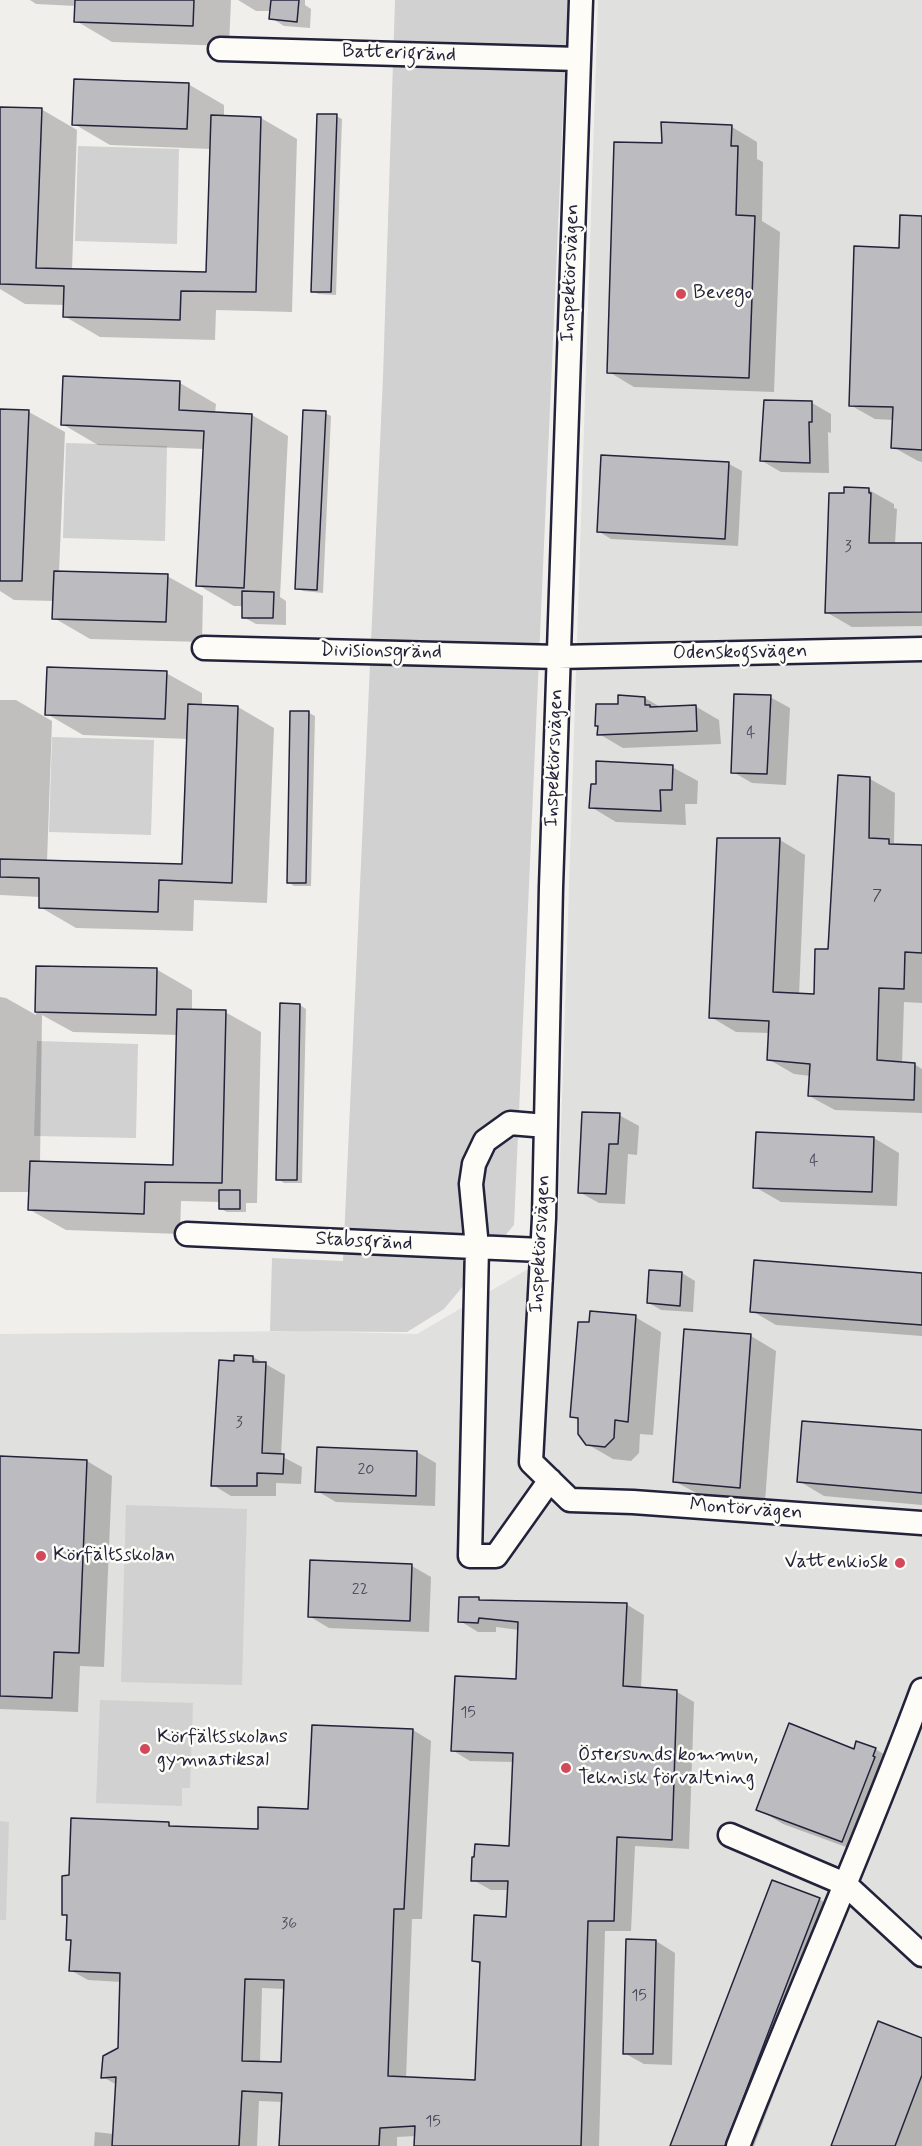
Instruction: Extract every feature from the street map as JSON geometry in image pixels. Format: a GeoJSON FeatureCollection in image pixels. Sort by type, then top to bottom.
{"type":"FeatureCollection","features":[{"type":"Feature","properties":{"kind":"street","name":"Inspektörsvägen"},"geometry":{"type":"LineString","coordinates":[[570,1500],[531,1462],[542,1250],[558,657],[581,0]]}},
{"type":"Feature","properties":{"kind":"street","name":"Batterigränd"},"geometry":{"type":"LineString","coordinates":[[220,49],[578,59]]}},
{"type":"Feature","properties":{"kind":"street","name":"Divisionsgränd"},"geometry":{"type":"LineString","coordinates":[[204,648],[558,657]]}},
{"type":"Feature","properties":{"kind":"street","name":"Odenskogsvägen"},"geometry":{"type":"LineString","coordinates":[[558,657],[922,649]]}},
{"type":"Feature","properties":{"kind":"street"},"geometry":{"type":"LineString","coordinates":[[546,1126],[510,1123],[485,1141],[474,1164],[471,1184],[477,1247],[470,1556],[496,1556],[550,1480]]}},
{"type":"Feature","properties":{"kind":"street","name":"Stabsgränd"},"geometry":{"type":"LineString","coordinates":[[187,1234],[542,1250]]}},
{"type":"Feature","properties":{"kind":"street","name":"Montörvägen"},"geometry":{"type":"LineString","coordinates":[[570,1500],[633,1502],[922,1523]]}},
{"type":"Feature","properties":{"kind":"street"},"geometry":{"type":"LineString","coordinates":[[738,2146],[891,1775],[922,1690]]}},
{"type":"Feature","properties":{"kind":"street"},"geometry":{"type":"LineString","coordinates":[[730,1835],[845,1884],[922,1954]]}},
{"type":"Feature","properties":{"kind":"shaded area"},"geometry":{"type":"Polygon","coordinates":[[[395,0],[568,0],[514,1225],[444,1309],[407,1332],[270,1331],[272,1258],[343,1261],[383,377],[395,0]]]}},
{"type":"Feature","properties":{"kind":"shaded area"},"geometry":{"type":"Polygon","coordinates":[[[598,0],[922,0],[922,2146],[0,2146],[0,1334],[299,1331],[417,1334],[557,1252],[598,0]]]}},
{"type":"Feature","properties":{"kind":"shaded area"},"geometry":{"type":"Polygon","coordinates":[[[78,146],[179,149],[177,244],[75,241],[78,146]]]}},
{"type":"Feature","properties":{"kind":"shaded area"},"geometry":{"type":"Polygon","coordinates":[[[66,443],[167,446],[165,541],[63,538],[66,443]]]}},
{"type":"Feature","properties":{"kind":"shaded area"},"geometry":{"type":"Polygon","coordinates":[[[52,737],[154,740],[151,835],[49,832],[52,737]]]}},
{"type":"Feature","properties":{"kind":"shaded area"},"geometry":{"type":"Polygon","coordinates":[[[37,1041],[138,1044],[136,1138],[34,1136],[37,1041]]]}},
{"type":"Feature","properties":{"kind":"shaded area"},"geometry":{"type":"Polygon","coordinates":[[[126,1505],[247,1509],[242,1685],[121,1682],[126,1505]]]}},
{"type":"Feature","properties":{"kind":"shaded area","name":"Körfältsskolans gymnastiksal"},"geometry":{"type":"Polygon","coordinates":[[[100,1700],[193,1703],[190,1788],[182,1788],[182,1806],[96,1803],[100,1700]]]}},
{"type":"Feature","properties":{"kind":"shaded area"},"geometry":{"type":"Polygon","coordinates":[[[0,1821],[9,1822],[6,1920],[0,1920],[0,1821]]]}},
{"type":"Feature","properties":{"kind":"building"},"geometry":{"type":"Polygon","coordinates":[[[75,0],[194,0],[193,26],[74,22],[75,0]]]}},
{"type":"Feature","properties":{"kind":"building"},"geometry":{"type":"Polygon","coordinates":[[[271,0],[299,0],[297,22],[269,19],[271,0]]]}},
{"type":"Feature","properties":{"kind":"building"},"geometry":{"type":"Polygon","coordinates":[[[74,79],[189,83],[187,129],[72,125],[74,79]]]}},
{"type":"Feature","properties":{"kind":"building"},"geometry":{"type":"Polygon","coordinates":[[[0,107],[42,108],[36,268],[206,272],[211,115],[261,117],[256,292],[181,291],[180,320],[63,317],[64,286],[0,284],[0,107]]]}},
{"type":"Feature","properties":{"kind":"building"},"geometry":{"type":"Polygon","coordinates":[[[317,114],[337,114],[331,292],[311,292],[317,114]]]}},
{"type":"Feature","properties":{"kind":"building","name":"Bevego"},"geometry":{"type":"Polygon","coordinates":[[[661,122],[732,125],[731,146],[738,146],[736,215],[755,216],[749,378],[607,373],[614,142],[662,143],[661,122]]]}},
{"type":"Feature","properties":{"kind":"building"},"geometry":{"type":"Polygon","coordinates":[[[900,215],[922,216],[922,450],[891,448],[893,407],[849,406],[854,246],[899,248],[900,215]]]}},
{"type":"Feature","properties":{"kind":"building"},"geometry":{"type":"Polygon","coordinates":[[[63,376],[180,381],[179,410],[252,414],[244,588],[196,586],[204,431],[61,425],[63,376]]]}},
{"type":"Feature","properties":{"kind":"building"},"geometry":{"type":"Polygon","coordinates":[[[764,400],[812,401],[812,422],[809,422],[810,463],[760,461],[764,400]]]}},
{"type":"Feature","properties":{"kind":"building"},"geometry":{"type":"Polygon","coordinates":[[[0,409],[29,410],[22,581],[0,581],[0,409]]]}},
{"type":"Feature","properties":{"kind":"building"},"geometry":{"type":"Polygon","coordinates":[[[303,410],[326,411],[317,590],[295,589],[303,410]]]}},
{"type":"Feature","properties":{"kind":"building"},"geometry":{"type":"Polygon","coordinates":[[[601,455],[729,462],[725,539],[597,532],[601,455]]]}},
{"type":"Feature","properties":{"kind":"building"},"geometry":{"type":"Polygon","coordinates":[[[844,487],[869,488],[869,493],[871,493],[869,543],[922,543],[922,612],[825,613],[829,493],[844,493],[844,487]]]}},
{"type":"Feature","properties":{"kind":"building"},"geometry":{"type":"Polygon","coordinates":[[[54,571],[168,574],[166,622],[52,619],[54,571]]]}},
{"type":"Feature","properties":{"kind":"building"},"geometry":{"type":"Polygon","coordinates":[[[242,591],[274,592],[273,618],[242,618],[242,591]]]}},
{"type":"Feature","properties":{"kind":"building"},"geometry":{"type":"Polygon","coordinates":[[[47,667],[167,671],[165,719],[45,715],[47,667]]]}},
{"type":"Feature","properties":{"kind":"building"},"geometry":{"type":"Polygon","coordinates":[[[734,694],[771,695],[767,774],[731,773],[734,694]]]}},
{"type":"Feature","properties":{"kind":"building"},"geometry":{"type":"Polygon","coordinates":[[[618,695],[645,697],[645,705],[650,705],[650,707],[696,705],[697,731],[597,735],[596,704],[618,704],[618,695]]]}},
{"type":"Feature","properties":{"kind":"building"},"geometry":{"type":"Polygon","coordinates":[[[188,704],[238,706],[232,883],[159,880],[158,912],[39,908],[39,878],[0,877],[0,859],[182,864],[188,704]]]}},
{"type":"Feature","properties":{"kind":"building"},"geometry":{"type":"Polygon","coordinates":[[[290,711],[309,711],[306,883],[287,883],[290,711]]]}},
{"type":"Feature","properties":{"kind":"building"},"geometry":{"type":"Polygon","coordinates":[[[596,761],[673,765],[672,790],[660,790],[661,811],[589,808],[591,784],[596,784],[596,761]]]}},
{"type":"Feature","properties":{"kind":"building"},"geometry":{"type":"Polygon","coordinates":[[[838,775],[870,777],[869,838],[889,839],[889,844],[922,845],[922,953],[905,952],[904,989],[879,988],[877,1060],[915,1063],[914,1100],[808,1096],[810,1064],[767,1060],[769,1021],[709,1018],[717,838],[780,838],[773,992],[814,994],[815,949],[828,949],[838,775]]]}},
{"type":"Feature","properties":{"kind":"building"},"geometry":{"type":"Polygon","coordinates":[[[36,966],[157,968],[156,1015],[35,1012],[36,966]]]}},
{"type":"Feature","properties":{"kind":"building"},"geometry":{"type":"Polygon","coordinates":[[[280,1003],[300,1004],[297,1180],[276,1180],[280,1003]]]}},
{"type":"Feature","properties":{"kind":"building"},"geometry":{"type":"Polygon","coordinates":[[[177,1009],[226,1010],[222,1183],[145,1182],[144,1214],[28,1210],[30,1161],[173,1165],[177,1009]]]}},
{"type":"Feature","properties":{"kind":"building"},"geometry":{"type":"Polygon","coordinates":[[[582,1112],[620,1113],[618,1144],[609,1144],[606,1194],[578,1193],[582,1112]]]}},
{"type":"Feature","properties":{"kind":"building"},"geometry":{"type":"Polygon","coordinates":[[[756,1132],[874,1137],[872,1192],[753,1188],[756,1132]]]}},
{"type":"Feature","properties":{"kind":"building"},"geometry":{"type":"Polygon","coordinates":[[[219,1190],[240,1190],[240,1209],[219,1209],[219,1190]]]}},
{"type":"Feature","properties":{"kind":"building"},"geometry":{"type":"Polygon","coordinates":[[[754,1260],[922,1273],[922,1325],[750,1312],[754,1260]]]}},
{"type":"Feature","properties":{"kind":"building"},"geometry":{"type":"Polygon","coordinates":[[[649,1270],[682,1272],[680,1306],[647,1303],[649,1270]]]}},
{"type":"Feature","properties":{"kind":"building"},"geometry":{"type":"Polygon","coordinates":[[[590,1311],[636,1315],[628,1422],[615,1420],[614,1438],[605,1447],[586,1445],[578,1434],[578,1418],[570,1417],[578,1322],[589,1322],[590,1311]]]}},
{"type":"Feature","properties":{"kind":"building"},"geometry":{"type":"Polygon","coordinates":[[[684,1329],[751,1334],[740,1488],[673,1482],[684,1329]]]}},
{"type":"Feature","properties":{"kind":"building"},"geometry":{"type":"Polygon","coordinates":[[[234,1355],[253,1356],[253,1362],[266,1362],[262,1453],[284,1454],[283,1474],[257,1473],[257,1486],[211,1486],[219,1360],[234,1361],[234,1355]]]}},
{"type":"Feature","properties":{"kind":"building"},"geometry":{"type":"Polygon","coordinates":[[[802,1421],[922,1430],[922,1493],[797,1482],[802,1421]]]}},
{"type":"Feature","properties":{"kind":"building"},"geometry":{"type":"Polygon","coordinates":[[[317,1447],[417,1451],[416,1496],[315,1492],[317,1447]]]}},
{"type":"Feature","properties":{"kind":"building","name":"Körfältsskolan"},"geometry":{"type":"Polygon","coordinates":[[[0,1456],[87,1460],[79,1653],[54,1652],[52,1698],[0,1696],[0,1456]]]}},
{"type":"Feature","properties":{"kind":"building"},"geometry":{"type":"Polygon","coordinates":[[[310,1560],[412,1564],[410,1621],[308,1617],[310,1560]]]}},
{"type":"Feature","properties":{"kind":"building"},"geometry":{"type":"Polygon","coordinates":[[[459,1597],[479,1597],[479,1600],[627,1603],[623,1686],[677,1690],[672,1840],[617,1837],[614,1921],[588,1921],[581,2146],[414,2146],[415,2126],[380,2128],[379,2146],[279,2146],[282,2093],[242,2091],[239,2146],[112,2146],[116,2077],[101,2078],[103,2056],[118,2048],[120,1973],[69,1971],[71,1940],[66,1940],[67,1915],[62,1915],[62,1876],[69,1875],[71,1818],[169,1822],[169,1826],[258,1829],[258,1807],[308,1809],[312,1725],[413,1729],[404,1909],[394,1909],[388,2076],[475,2080],[480,1962],[472,1961],[474,1915],[506,1917],[508,1881],[471,1881],[472,1857],[474,1857],[475,1844],[509,1846],[513,1753],[451,1751],[455,1676],[516,1679],[518,1622],[479,1618],[478,1623],[458,1622],[459,1597]],[[245,1979],[242,2061],[281,2062],[284,1980],[245,1979]]]}},
{"type":"Feature","properties":{"kind":"building"},"geometry":{"type":"Polygon","coordinates":[[[789,1723],[854,1749],[856,1741],[876,1748],[873,1756],[875,1757],[842,1842],[756,1810],[789,1723]]]}},
{"type":"Feature","properties":{"kind":"building"},"geometry":{"type":"Polygon","coordinates":[[[772,1880],[820,1898],[725,2146],[670,2146],[772,1880]]]}},
{"type":"Feature","properties":{"kind":"building"},"geometry":{"type":"Polygon","coordinates":[[[626,1939],[656,1940],[653,2054],[623,2054],[626,1939]]]}},
{"type":"Feature","properties":{"kind":"building"},"geometry":{"type":"Polygon","coordinates":[[[878,2021],[922,2038],[922,2075],[895,2146],[831,2146],[878,2021]]]}},
{"type":"Feature","properties":{"kind":"place","name":"Bevego"},"geometry":{"type":"Point","coordinates":[681,294]}},
{"type":"Feature","properties":{"kind":"place","name":"Körfältsskolan"},"geometry":{"type":"Point","coordinates":[41,1556]}},
{"type":"Feature","properties":{"kind":"place","name":"Vattenkiosk"},"geometry":{"type":"Point","coordinates":[900,1563]}},
{"type":"Feature","properties":{"kind":"place","name":"Körfältsskolans gymnastiksal"},"geometry":{"type":"Point","coordinates":[145,1749]}},
{"type":"Feature","properties":{"kind":"place","name":"Östersunds kommun, Teknisk förvaltning"},"geometry":{"type":"Point","coordinates":[566,1768]}}]}
